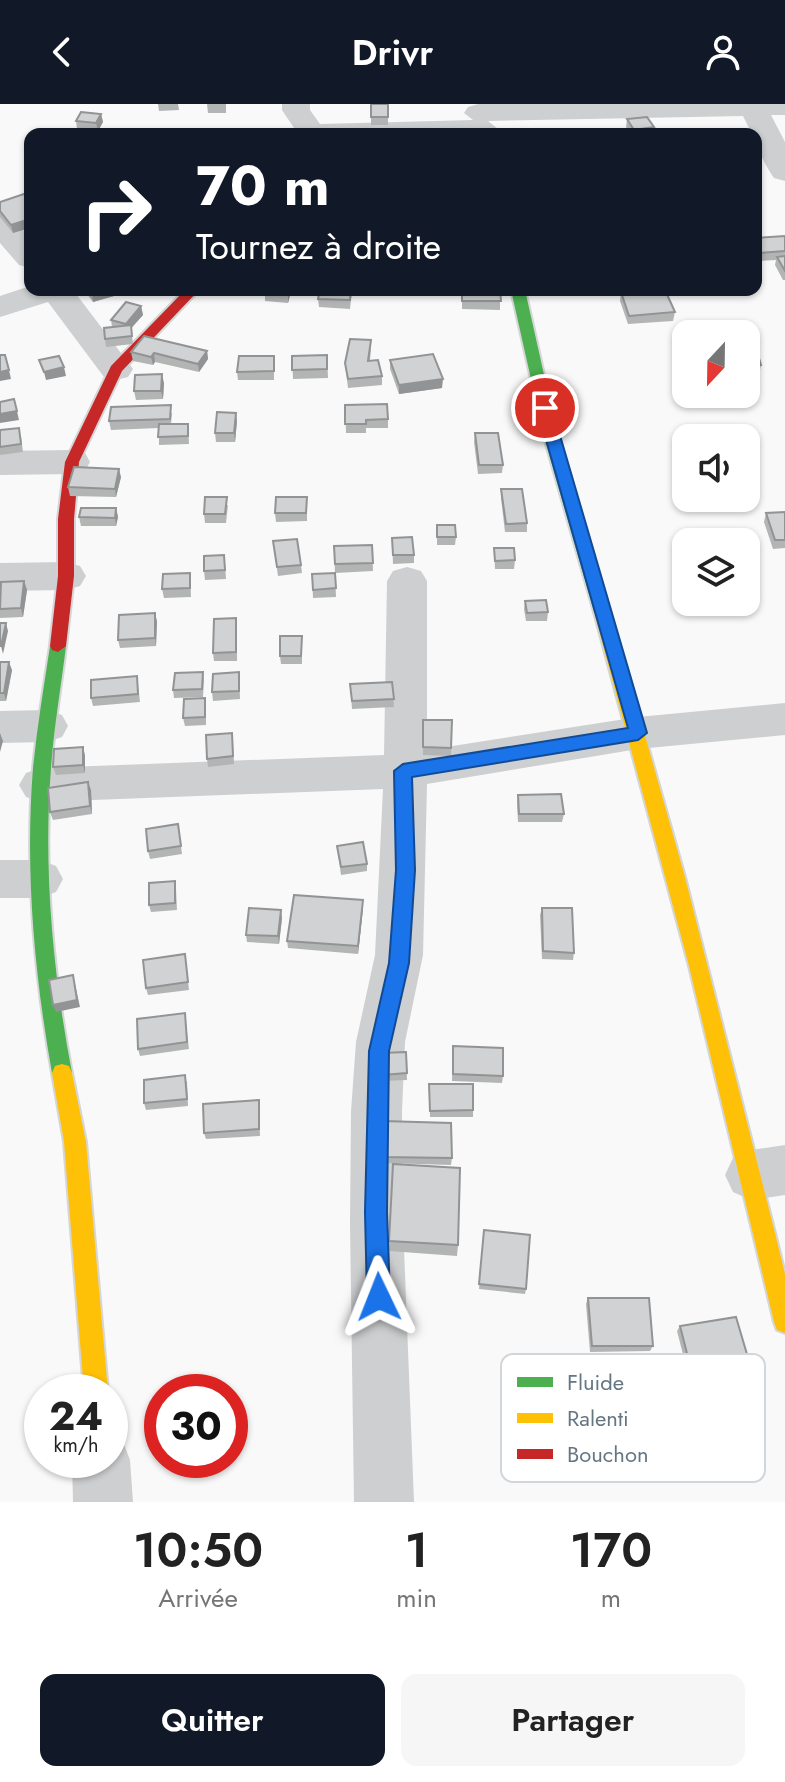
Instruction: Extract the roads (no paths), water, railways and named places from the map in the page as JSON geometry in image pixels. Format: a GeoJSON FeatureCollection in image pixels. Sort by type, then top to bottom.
{"type":"FeatureCollection","features":[{"type":"Feature","properties":{"kind":"street"},"geometry":{"type":"LineString","coordinates":[[296,104],[296,110],[310,128]]}},
{"type":"Feature","properties":{"kind":"street"},"geometry":{"type":"LineString","coordinates":[[360,128],[641,107],[785,106]]}},
{"type":"Feature","properties":{"kind":"street"},"geometry":{"type":"LineString","coordinates":[[753,107],[785,172]]}},
{"type":"Feature","properties":{"kind":"street"},"geometry":{"type":"LineString","coordinates":[[0,223],[24,251]]}},
{"type":"Feature","properties":{"kind":"street"},"geometry":{"type":"LineString","coordinates":[[0,307],[32,296]]}},
{"type":"Feature","properties":{"kind":"street"},"geometry":{"type":"LineString","coordinates":[[61,296],[82,328],[116,369]]}},
{"type":"Feature","properties":{"kind":"street"},"geometry":{"type":"LineString","coordinates":[[94,1374],[75,1142],[20,879],[41,785],[66,576],[66,519],[72,462],[116,369],[186,296]]}},
{"type":"Feature","properties":{"kind":"street"},"geometry":{"type":"LineString","coordinates":[[519,296],[551,437],[768,1172],[785,1322]]}},
{"type":"Feature","properties":{"kind":"street"},"geometry":{"type":"LineString","coordinates":[[0,463],[72,462]]}},
{"type":"Feature","properties":{"kind":"street"},"geometry":{"type":"LineString","coordinates":[[0,577],[66,576]]}},
{"type":"Feature","properties":{"kind":"street"},"geometry":{"type":"LineString","coordinates":[[384,1502],[376,1212],[379,1051],[399,963],[405,870],[403,771],[407,581]]}},
{"type":"Feature","properties":{"kind":"street"},"geometry":{"type":"LineString","coordinates":[[41,785],[403,771],[638,733],[785,719]]}},
{"type":"Feature","properties":{"kind":"street"},"geometry":{"type":"LineString","coordinates":[[0,727],[47,726]]}},
{"type":"Feature","properties":{"kind":"street"},"geometry":{"type":"LineString","coordinates":[[102,1478],[103,1502]]}}]}
